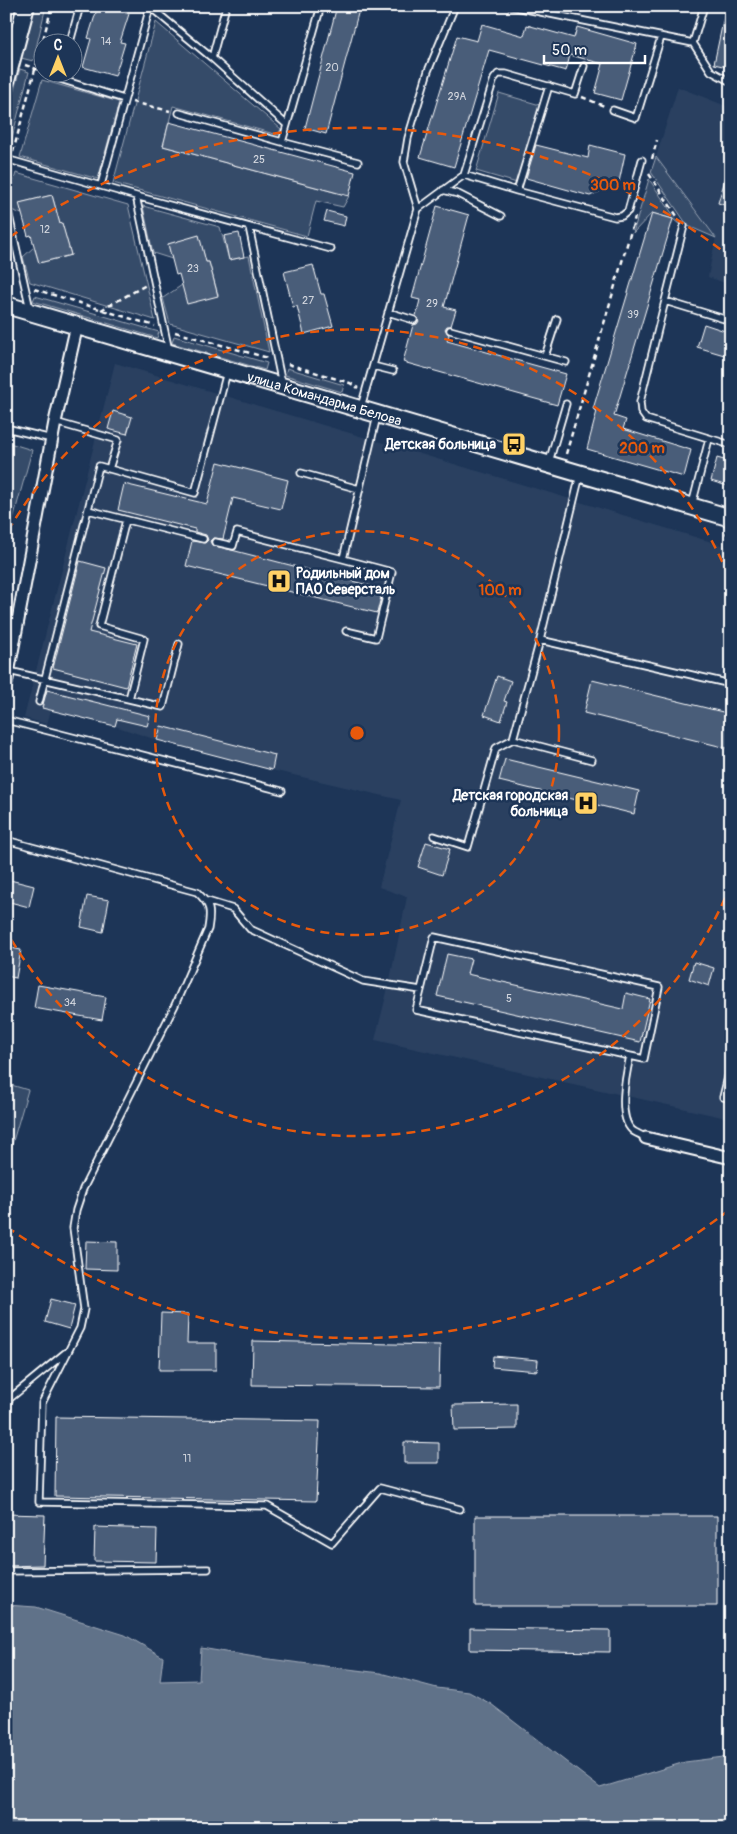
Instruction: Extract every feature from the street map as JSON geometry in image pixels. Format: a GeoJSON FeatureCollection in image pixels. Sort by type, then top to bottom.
{"type":"FeatureCollection","features":[{"type":"Feature","properties":{"kind":"main road"},"geometry":{"type":"LineString","coordinates":[[6,81],[26,6]]}},
{"type":"Feature","properties":{"kind":"main road","name":"улица Командарма Белова"},"geometry":{"type":"LineString","coordinates":[[6,305],[731,518]]}},
{"type":"Feature","properties":{"kind":"street"},"geometry":{"type":"LineString","coordinates":[[6,684],[55,422],[77,325]]}},
{"type":"Feature","properties":{"kind":"street"},"geometry":{"type":"LineString","coordinates":[[646,1138],[731,1158]]}},
{"type":"Feature","properties":{"kind":"lane"},"geometry":{"type":"LineString","coordinates":[[73,32],[80,6]]}},
{"type":"Feature","properties":{"kind":"lane"},"geometry":{"type":"LineString","coordinates":[[212,58],[226,6]]}},
{"type":"Feature","properties":{"kind":"lane"},"geometry":{"type":"LineString","coordinates":[[282,142],[320,6]]}},
{"type":"Feature","properties":{"kind":"lane"},"geometry":{"type":"LineString","coordinates":[[360,409],[418,209],[404,162],[408,138],[428,71],[456,6]]}},
{"type":"Feature","properties":{"kind":"lane"},"geometry":{"type":"LineString","coordinates":[[511,6],[693,43]]}},
{"type":"Feature","properties":{"kind":"lane"},"geometry":{"type":"LineString","coordinates":[[704,6],[693,43],[710,71],[731,82]]}},
{"type":"Feature","properties":{"kind":"lane"},"geometry":{"type":"LineString","coordinates":[[101,185],[149,7],[212,58],[287,125]]}},
{"type":"Feature","properties":{"kind":"lane"},"geometry":{"type":"LineString","coordinates":[[613,110],[636,118],[661,37]]}},
{"type":"Feature","properties":{"kind":"lane"},"geometry":{"type":"LineString","coordinates":[[418,209],[464,175],[494,79],[498,74],[506,74],[575,94],[584,66]]}},
{"type":"Feature","properties":{"kind":"lane"},"geometry":{"type":"LineString","coordinates":[[70,82],[124,99]]}},
{"type":"Feature","properties":{"kind":"lane"},"geometry":{"type":"LineString","coordinates":[[517,191],[549,86]]}},
{"type":"Feature","properties":{"kind":"lane"},"geometry":{"type":"LineString","coordinates":[[179,113],[358,162]]}},
{"type":"Feature","properties":{"kind":"lane"},"geometry":{"type":"LineString","coordinates":[[8,160],[331,249]]}},
{"type":"Feature","properties":{"kind":"lane"},"geometry":{"type":"LineString","coordinates":[[464,175],[615,217],[622,216],[628,211],[642,160]]}},
{"type":"Feature","properties":{"kind":"lane"},"geometry":{"type":"LineString","coordinates":[[443,190],[458,194],[501,216]]}},
{"type":"Feature","properties":{"kind":"lane"},"geometry":{"type":"LineString","coordinates":[[136,196],[170,353]]}},
{"type":"Feature","properties":{"kind":"lane"},"geometry":{"type":"LineString","coordinates":[[8,211],[30,312]]}},
{"type":"Feature","properties":{"kind":"lane"},"geometry":{"type":"LineString","coordinates":[[684,226],[640,402],[641,412],[646,419],[731,445]]}},
{"type":"Feature","properties":{"kind":"lane"},"geometry":{"type":"LineString","coordinates":[[249,227],[282,386]]}},
{"type":"Feature","properties":{"kind":"lane"},"geometry":{"type":"LineString","coordinates":[[665,301],[731,321]]}},
{"type":"Feature","properties":{"kind":"lane"},"geometry":{"type":"LineString","coordinates":[[388,312],[414,320]]}},
{"type":"Feature","properties":{"kind":"lane"},"geometry":{"type":"LineString","coordinates":[[545,356],[557,319]]}},
{"type":"Feature","properties":{"kind":"lane"},"geometry":{"type":"LineString","coordinates":[[450,330],[566,362]]}},
{"type":"Feature","properties":{"kind":"lane"},"geometry":{"type":"LineString","coordinates":[[373,366],[394,372]]}},
{"type":"Feature","properties":{"kind":"lane"},"geometry":{"type":"LineString","coordinates":[[40,702],[99,466],[195,493],[228,370]]}},
{"type":"Feature","properties":{"kind":"lane"},"geometry":{"type":"LineString","coordinates":[[555,466],[566,404]]}},
{"type":"Feature","properties":{"kind":"lane"},"geometry":{"type":"LineString","coordinates":[[343,559],[377,414]]}},
{"type":"Feature","properties":{"kind":"lane"},"geometry":{"type":"LineString","coordinates":[[55,422],[118,440],[110,468]]}},
{"type":"Feature","properties":{"kind":"lane"},"geometry":{"type":"LineString","coordinates":[[6,428],[52,439]]}},
{"type":"Feature","properties":{"kind":"lane"},"geometry":{"type":"LineString","coordinates":[[692,506],[709,439]]}},
{"type":"Feature","properties":{"kind":"lane"},"geometry":{"type":"LineString","coordinates":[[301,473],[359,489]]}},
{"type":"Feature","properties":{"kind":"lane"},"geometry":{"type":"LineString","coordinates":[[513,740],[540,640],[580,473]]}},
{"type":"Feature","properties":{"kind":"lane"},"geometry":{"type":"LineString","coordinates":[[88,510],[203,539]]}},
{"type":"Feature","properties":{"kind":"lane"},"geometry":{"type":"LineString","coordinates":[[126,520],[99,626],[144,639],[129,699]]}},
{"type":"Feature","properties":{"kind":"lane"},"geometry":{"type":"LineString","coordinates":[[215,542],[233,546],[237,532],[392,572],[376,638],[346,631]]}},
{"type":"Feature","properties":{"kind":"lane"},"geometry":{"type":"LineString","coordinates":[[540,640],[731,684]]}},
{"type":"Feature","properties":{"kind":"lane"},"geometry":{"type":"LineString","coordinates":[[9,670],[163,707],[180,644]]}},
{"type":"Feature","properties":{"kind":"lane"},"geometry":{"type":"LineString","coordinates":[[6,720],[282,791]]}},
{"type":"Feature","properties":{"kind":"lane"},"geometry":{"type":"LineString","coordinates":[[434,836],[468,847],[496,748],[513,740],[592,760]]}},
{"type":"Feature","properties":{"kind":"lane"},"geometry":{"type":"LineString","coordinates":[[6,840],[197,892],[207,902],[233,909],[250,929],[363,982],[422,990]]}},
{"type":"Feature","properties":{"kind":"lane"},"geometry":{"type":"LineString","coordinates":[[207,902],[210,916],[208,929],[175,1005],[83,1189],[76,1210],[73,1228],[84,1309],[80,1328],[42,1403],[39,1502],[267,1506],[332,1543],[380,1488],[460,1509]]}},
{"type":"Feature","properties":{"kind":"lane"},"geometry":{"type":"LineString","coordinates":[[434,937],[659,987],[644,1059],[416,1010],[422,990],[434,937]]}},
{"type":"Feature","properties":{"kind":"lane"},"geometry":{"type":"LineString","coordinates":[[630,1056],[625,1080],[624,1118],[632,1131],[646,1138]]}},
{"type":"Feature","properties":{"kind":"lane"},"geometry":{"type":"LineString","coordinates":[[731,1065],[723,1097],[731,1099]]}},
{"type":"Feature","properties":{"kind":"lane"},"geometry":{"type":"LineString","coordinates":[[6,1404],[9,1399],[67,1352]]}},
{"type":"Feature","properties":{"kind":"lane"},"geometry":{"type":"LineString","coordinates":[[6,1571],[208,1569]]}},
{"type":"Feature","properties":{"kind":"path"},"geometry":{"type":"LineString","coordinates":[[6,176],[8,160],[52,6]]}},
{"type":"Feature","properties":{"kind":"path"},"geometry":{"type":"LineString","coordinates":[[575,94],[613,110]]}},
{"type":"Feature","properties":{"kind":"path"},"geometry":{"type":"LineString","coordinates":[[124,99],[168,111]]}},
{"type":"Feature","properties":{"kind":"path"},"geometry":{"type":"LineString","coordinates":[[650,164],[657,140]]}},
{"type":"Feature","properties":{"kind":"path"},"geometry":{"type":"LineString","coordinates":[[645,182],[648,172],[684,226]]}},
{"type":"Feature","properties":{"kind":"path"},"geometry":{"type":"LineString","coordinates":[[555,466],[637,211]]}},
{"type":"Feature","properties":{"kind":"path"},"geometry":{"type":"LineString","coordinates":[[6,280],[164,329],[350,383],[365,392]]}},
{"type":"Feature","properties":{"kind":"path"},"geometry":{"type":"LineString","coordinates":[[101,310],[154,281]]}},
{"type":"Feature","properties":{"kind":"shaded area"},"geometry":{"type":"Polygon","coordinates":[[[10,6],[18,6],[6,52],[6,19],[10,6]]]}},
{"type":"Feature","properties":{"kind":"shaded area"},"geometry":{"type":"Polygon","coordinates":[[[34,6],[46,6],[40,32],[32,32],[32,61],[21,58],[34,6]]]}},
{"type":"Feature","properties":{"kind":"shaded area"},"geometry":{"type":"Polygon","coordinates":[[[156,22],[281,129],[278,135],[173,106],[163,146],[349,196],[343,207],[316,201],[307,236],[113,183],[156,22]]]}},
{"type":"Feature","properties":{"kind":"shaded area"},"geometry":{"type":"Polygon","coordinates":[[[20,69],[29,72],[8,153],[6,152],[6,118],[20,69]]]}},
{"type":"Feature","properties":{"kind":"shaded area"},"geometry":{"type":"Polygon","coordinates":[[[41,82],[49,82],[119,102],[98,179],[20,157],[41,82]]]}},
{"type":"Feature","properties":{"kind":"shaded area"},"geometry":{"type":"Polygon","coordinates":[[[678,87],[731,108],[731,285],[708,277],[716,237],[656,157],[678,87]]]}},
{"type":"Feature","properties":{"kind":"shaded area"},"geometry":{"type":"Polygon","coordinates":[[[499,93],[540,105],[517,183],[476,171],[499,93]]]}},
{"type":"Feature","properties":{"kind":"shaded area"},"geometry":{"type":"Polygon","coordinates":[[[656,157],[716,238],[688,226],[651,172],[656,157]]]}},
{"type":"Feature","properties":{"kind":"shaded area"},"geometry":{"type":"Polygon","coordinates":[[[16,173],[128,205],[155,320],[30,282],[23,257],[34,247],[39,263],[71,255],[52,195],[20,203],[22,214],[6,208],[16,173]]]}},
{"type":"Feature","properties":{"kind":"shaded area"},"geometry":{"type":"Polygon","coordinates":[[[649,179],[680,225],[673,219],[652,213],[633,233],[649,179]]]}},
{"type":"Feature","properties":{"kind":"shaded area"},"geometry":{"type":"Polygon","coordinates":[[[143,206],[220,227],[229,260],[249,256],[269,352],[170,324],[163,298],[182,285],[218,295],[209,262],[206,262],[199,236],[168,244],[172,259],[153,253],[143,206]]]}},
{"type":"Feature","properties":{"kind":"shaded area"},"geometry":{"type":"Polygon","coordinates":[[[35,296],[159,332],[157,338],[33,301],[35,296]]]}},
{"type":"Feature","properties":{"kind":"shaded area"},"geometry":{"type":"Polygon","coordinates":[[[174,336],[267,363],[265,370],[172,343],[174,336]]]}},
{"type":"Feature","properties":{"kind":"shaded area"},"geometry":{"type":"Polygon","coordinates":[[[115,363],[731,548],[731,1119],[375,1040],[407,897],[379,887],[401,800],[272,770],[274,755],[161,726],[157,740],[115,726],[51,710],[47,724],[24,718],[115,363]]]}},
{"type":"Feature","properties":{"kind":"shaded area"},"geometry":{"type":"Polygon","coordinates":[[[287,368],[344,385],[342,392],[285,375],[287,368]]]}},
{"type":"Feature","properties":{"kind":"shaded area"},"geometry":{"type":"Polygon","coordinates":[[[6,442],[32,450],[6,545],[6,442]]]}},
{"type":"Feature","properties":{"kind":"shaded area"},"geometry":{"type":"Polygon","coordinates":[[[8,1084],[28,1090],[6,1165],[6,1090],[8,1084]]]}},
{"type":"Feature","properties":{"kind":"shaded area"},"geometry":{"type":"Polygon","coordinates":[[[6,1605],[36,1607],[125,1635],[163,1657],[160,1681],[199,1680],[201,1648],[261,1658],[380,1673],[437,1688],[469,1692],[491,1704],[600,1788],[685,1762],[731,1756],[731,1828],[6,1828],[6,1605]]]}},
{"type":"Feature","properties":{"kind":"building"},"geometry":{"type":"Polygon","coordinates":[[[98,6],[129,14],[120,42],[125,43],[115,76],[83,67],[91,39],[88,38],[98,6]]]}},
{"type":"Feature","properties":{"kind":"building"},"geometry":{"type":"Polygon","coordinates":[[[337,6],[360,6],[326,134],[305,128],[337,6]]]}},
{"type":"Feature","properties":{"kind":"building"},"geometry":{"type":"Polygon","coordinates":[[[726,7],[731,8],[731,68],[714,64],[726,7]]]}},
{"type":"Feature","properties":{"kind":"building"},"geometry":{"type":"Polygon","coordinates":[[[482,24],[524,36],[527,25],[574,38],[577,27],[637,44],[621,100],[595,93],[603,64],[570,55],[566,71],[489,50],[454,167],[420,157],[457,36],[477,41],[482,24]]]}},
{"type":"Feature","properties":{"kind":"building"},"geometry":{"type":"Polygon","coordinates":[[[169,122],[355,172],[349,196],[163,146],[169,122]]]}},
{"type":"Feature","properties":{"kind":"building"},"geometry":{"type":"Polygon","coordinates":[[[536,145],[588,158],[590,145],[625,154],[619,182],[590,196],[526,178],[536,145]]]}},
{"type":"Feature","properties":{"kind":"building"},"geometry":{"type":"Polygon","coordinates":[[[728,170],[731,170],[731,207],[718,203],[728,170]]]}},
{"type":"Feature","properties":{"kind":"building"},"geometry":{"type":"Polygon","coordinates":[[[52,195],[71,255],[39,263],[31,235],[28,236],[19,203],[52,195]]]}},
{"type":"Feature","properties":{"kind":"building"},"geometry":{"type":"Polygon","coordinates":[[[437,206],[469,215],[444,307],[456,310],[451,326],[447,326],[445,329],[449,335],[447,341],[566,374],[557,405],[403,362],[413,325],[419,321],[416,316],[420,300],[412,298],[437,206]]]}},
{"type":"Feature","properties":{"kind":"building"},"geometry":{"type":"Polygon","coordinates":[[[327,211],[346,216],[344,226],[324,221],[327,211]]]}},
{"type":"Feature","properties":{"kind":"building"},"geometry":{"type":"Polygon","coordinates":[[[652,213],[673,219],[614,416],[626,420],[623,429],[691,450],[684,477],[587,449],[597,411],[593,409],[652,213]]]}},
{"type":"Feature","properties":{"kind":"building"},"geometry":{"type":"Polygon","coordinates":[[[239,233],[244,257],[229,260],[224,236],[239,233]]]}},
{"type":"Feature","properties":{"kind":"building"},"geometry":{"type":"Polygon","coordinates":[[[199,235],[206,262],[209,262],[218,296],[187,304],[179,274],[176,275],[168,244],[199,235]]]}},
{"type":"Feature","properties":{"kind":"building"},"geometry":{"type":"Polygon","coordinates":[[[313,265],[333,326],[304,334],[297,306],[293,307],[284,272],[313,265]]]}},
{"type":"Feature","properties":{"kind":"building"},"geometry":{"type":"Polygon","coordinates":[[[704,324],[731,333],[731,357],[697,347],[704,324]]]}},
{"type":"Feature","properties":{"kind":"building"},"geometry":{"type":"Polygon","coordinates":[[[113,411],[132,417],[127,434],[108,429],[113,411]]]}},
{"type":"Feature","properties":{"kind":"building"},"geometry":{"type":"Polygon","coordinates":[[[717,458],[731,462],[731,487],[711,481],[717,458]]]}},
{"type":"Feature","properties":{"kind":"building"},"geometry":{"type":"Polygon","coordinates":[[[218,462],[288,480],[281,509],[233,498],[223,539],[213,538],[210,541],[212,545],[383,589],[377,613],[186,566],[192,541],[205,543],[208,540],[206,535],[195,532],[195,529],[118,510],[124,484],[207,504],[218,462]]]}},
{"type":"Feature","properties":{"kind":"building"},"geometry":{"type":"Polygon","coordinates":[[[80,561],[106,568],[89,632],[137,644],[126,687],[53,668],[80,561]]]}},
{"type":"Feature","properties":{"kind":"building"},"geometry":{"type":"Polygon","coordinates":[[[497,676],[511,681],[504,701],[507,702],[501,721],[484,715],[497,676]]]}},
{"type":"Feature","properties":{"kind":"building"},"geometry":{"type":"Polygon","coordinates":[[[592,680],[731,714],[731,749],[584,713],[592,680]]]}},
{"type":"Feature","properties":{"kind":"building"},"geometry":{"type":"Polygon","coordinates":[[[47,690],[150,716],[147,726],[117,719],[115,726],[42,708],[47,690]]]}},
{"type":"Feature","properties":{"kind":"building"},"geometry":{"type":"Polygon","coordinates":[[[161,726],[275,755],[272,770],[157,740],[161,726]]]}},
{"type":"Feature","properties":{"kind":"building"},"geometry":{"type":"Polygon","coordinates":[[[505,759],[639,791],[634,814],[499,781],[505,759]]]}},
{"type":"Feature","properties":{"kind":"building"},"geometry":{"type":"Polygon","coordinates":[[[426,842],[450,849],[442,875],[418,867],[426,842]]]}},
{"type":"Feature","properties":{"kind":"building"},"geometry":{"type":"Polygon","coordinates":[[[10,880],[34,886],[29,907],[6,901],[10,880]]]}},
{"type":"Feature","properties":{"kind":"building"},"geometry":{"type":"Polygon","coordinates":[[[87,896],[109,900],[103,932],[81,927],[87,896]]]}},
{"type":"Feature","properties":{"kind":"building"},"geometry":{"type":"Polygon","coordinates":[[[6,947],[21,950],[16,978],[6,976],[6,947]]]}},
{"type":"Feature","properties":{"kind":"building"},"geometry":{"type":"Polygon","coordinates":[[[447,954],[471,959],[467,974],[623,1009],[626,993],[650,999],[640,1042],[437,996],[447,954]]]}},
{"type":"Feature","properties":{"kind":"building"},"geometry":{"type":"Polygon","coordinates":[[[694,962],[714,968],[709,986],[689,979],[694,962]]]}},
{"type":"Feature","properties":{"kind":"building"},"geometry":{"type":"Polygon","coordinates":[[[38,985],[106,997],[102,1020],[34,1008],[38,985]]]}},
{"type":"Feature","properties":{"kind":"building"},"geometry":{"type":"Polygon","coordinates":[[[86,1241],[117,1242],[117,1270],[85,1269],[86,1241]]]}},
{"type":"Feature","properties":{"kind":"building"},"geometry":{"type":"Polygon","coordinates":[[[51,1299],[75,1305],[69,1329],[45,1322],[51,1299]]]}},
{"type":"Feature","properties":{"kind":"building"},"geometry":{"type":"Polygon","coordinates":[[[161,1313],[188,1314],[187,1343],[216,1343],[216,1370],[159,1370],[161,1313]]]}},
{"type":"Feature","properties":{"kind":"building"},"geometry":{"type":"Polygon","coordinates":[[[253,1341],[440,1345],[439,1387],[252,1385],[253,1341]]]}},
{"type":"Feature","properties":{"kind":"building"},"geometry":{"type":"Polygon","coordinates":[[[493,1356],[538,1360],[537,1371],[492,1367],[493,1356]]]}},
{"type":"Feature","properties":{"kind":"building"},"geometry":{"type":"Polygon","coordinates":[[[517,1404],[517,1429],[454,1430],[453,1405],[517,1404]]]}},
{"type":"Feature","properties":{"kind":"building"},"geometry":{"type":"Polygon","coordinates":[[[56,1417],[320,1421],[316,1501],[55,1496],[56,1417]]]}},
{"type":"Feature","properties":{"kind":"building"},"geometry":{"type":"Polygon","coordinates":[[[404,1442],[439,1443],[439,1463],[404,1463],[404,1442]]]}},
{"type":"Feature","properties":{"kind":"building"},"geometry":{"type":"Polygon","coordinates":[[[6,1514],[45,1515],[43,1565],[6,1566],[6,1514]]]}},
{"type":"Feature","properties":{"kind":"building"},"geometry":{"type":"Polygon","coordinates":[[[475,1516],[717,1516],[717,1606],[475,1606],[475,1516]]]}},
{"type":"Feature","properties":{"kind":"building"},"geometry":{"type":"Polygon","coordinates":[[[95,1527],[157,1529],[156,1562],[94,1561],[95,1527]]]}},
{"type":"Feature","properties":{"kind":"building"},"geometry":{"type":"Polygon","coordinates":[[[470,1628],[610,1630],[610,1652],[470,1650],[470,1628]]]}},
{"type":"Feature","properties":{"kind":"place","name":"Детская больница"},"geometry":{"type":"Point","coordinates":[514,444]}},
{"type":"Feature","properties":{"kind":"place","name":"Родильный дом ПАО Северсталь"},"geometry":{"type":"Point","coordinates":[279,581]}},
{"type":"Feature","properties":{"kind":"place","name":"Детская городская больница"},"geometry":{"type":"Point","coordinates":[586,803]}}]}
